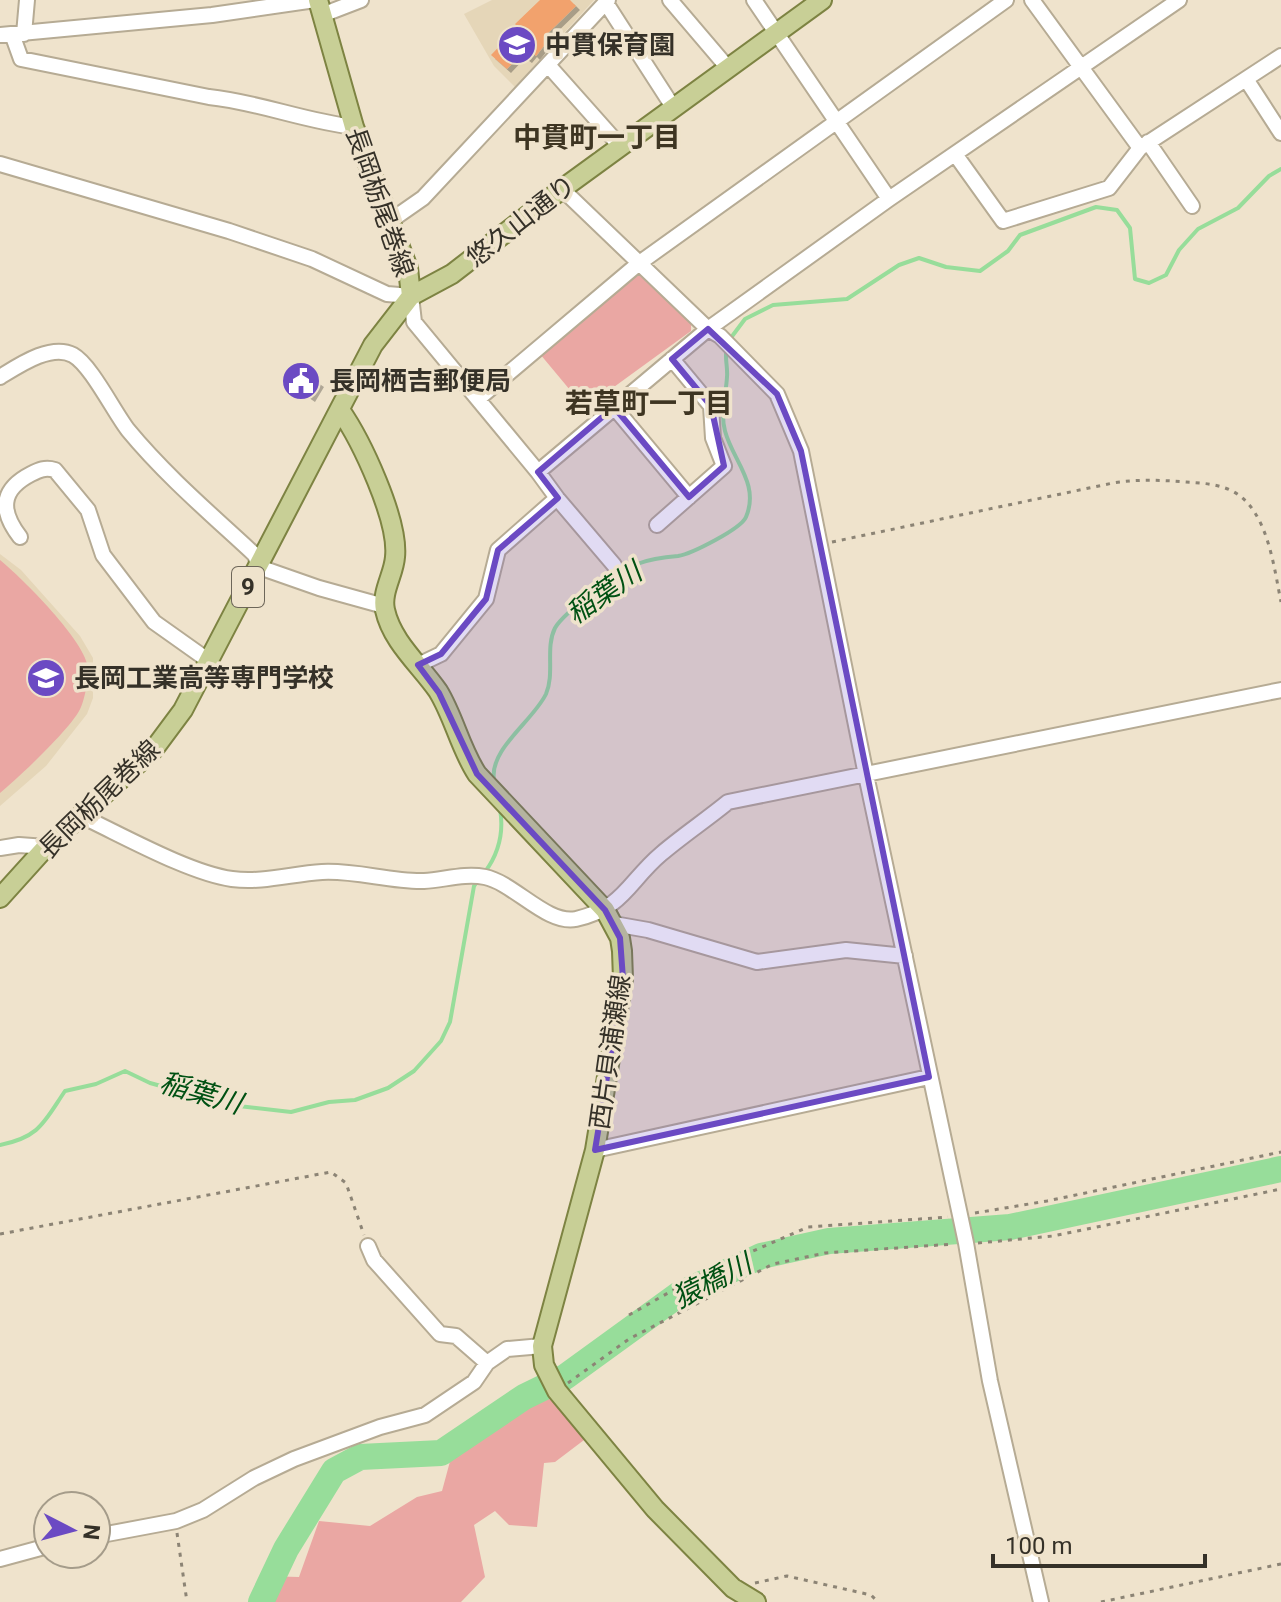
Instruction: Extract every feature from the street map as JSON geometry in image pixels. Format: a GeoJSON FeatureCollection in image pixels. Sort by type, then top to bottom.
{"type":"FeatureCollection","features":[{"type":"Feature","properties":{"kind":"main road","name":"悠久山通り"},"geometry":{"type":"LineString","coordinates":[[411,296],[452,274],[620,146],[822,0]]}},
{"type":"Feature","properties":{"kind":"main road","name":"長岡栃尾巻線"},"geometry":{"type":"LineString","coordinates":[[0,898],[46,847],[161,740],[183,710],[373,345],[411,296],[408,268],[354,127],[318,5]]}},
{"type":"Feature","properties":{"kind":"main road"},"geometry":{"type":"LineString","coordinates":[[340,410],[353,429],[392,523],[395,558],[384,606],[394,633],[439,693],[477,774],[609,917]]}},
{"type":"Feature","properties":{"kind":"main road","name":"西片貝浦瀬線"},"geometry":{"type":"LineString","coordinates":[[542,1346],[595,1150],[623,979],[622,951],[609,917]]}},
{"type":"Feature","properties":{"kind":"main road"},"geometry":{"type":"LineString","coordinates":[[542,1346],[544,1365],[557,1391],[655,1509],[733,1588],[756,1602]]}},
{"type":"Feature","properties":{"kind":"street"},"geometry":{"type":"LineString","coordinates":[[27,0],[12,34],[21,59],[232,99],[327,124],[354,127]]}},
{"type":"Feature","properties":{"kind":"street"},"geometry":{"type":"LineString","coordinates":[[12,34],[361,0]]}},
{"type":"Feature","properties":{"kind":"street"},"geometry":{"type":"LineString","coordinates":[[670,0],[728,68]]}},
{"type":"Feature","properties":{"kind":"street"},"geometry":{"type":"LineString","coordinates":[[754,0],[889,199]]}},
{"type":"Feature","properties":{"kind":"street"},"geometry":{"type":"LineString","coordinates":[[478,399],[638,264],[1006,0]]}},
{"type":"Feature","properties":{"kind":"street"},"geometry":{"type":"LineString","coordinates":[[1032,0],[1192,206]]}},
{"type":"Feature","properties":{"kind":"street"},"geometry":{"type":"LineString","coordinates":[[538,472],[672,359],[714,332],[889,199],[1179,0]]}},
{"type":"Feature","properties":{"kind":"street"},"geometry":{"type":"LineString","coordinates":[[390,221],[423,198],[607,1],[673,107]]}},
{"type":"Feature","properties":{"kind":"street"},"geometry":{"type":"LineString","coordinates":[[955,154],[1003,221],[1109,188],[1144,145],[1281,56]]}},
{"type":"Feature","properties":{"kind":"street"},"geometry":{"type":"LineString","coordinates":[[548,65],[620,146]]}},
{"type":"Feature","properties":{"kind":"street"},"geometry":{"type":"LineString","coordinates":[[1246,79],[1281,133]]}},
{"type":"Feature","properties":{"kind":"street"},"geometry":{"type":"LineString","coordinates":[[0,164],[229,231],[312,259],[387,294],[411,296],[414,322],[614,565]]}},
{"type":"Feature","properties":{"kind":"street"},"geometry":{"type":"LineString","coordinates":[[562,189],[777,394],[801,451],[866,775],[966,1243],[990,1381],[1041,1602]]}},
{"type":"Feature","properties":{"kind":"street"},"geometry":{"type":"LineString","coordinates":[[0,377],[45,353],[72,354],[83,364],[129,431],[200,505],[255,555],[259,567],[384,606]]}},
{"type":"Feature","properties":{"kind":"street"},"geometry":{"type":"LineString","coordinates":[[657,525],[724,466],[713,438],[711,406],[672,359]]}},
{"type":"Feature","properties":{"kind":"street"},"geometry":{"type":"LineString","coordinates":[[614,407],[689,497]]}},
{"type":"Feature","properties":{"kind":"street"},"geometry":{"type":"LineString","coordinates":[[20,537],[5,523],[2,510],[4,496],[10,486],[21,478],[48,468],[55,470],[88,510],[103,555],[154,622],[209,661]]}},
{"type":"Feature","properties":{"kind":"street"},"geometry":{"type":"LineString","coordinates":[[418,665],[441,654],[486,599],[498,550],[557,498]]}},
{"type":"Feature","properties":{"kind":"street"},"geometry":{"type":"LineString","coordinates":[[609,917],[616,903],[659,856],[728,802],[1281,690]]}},
{"type":"Feature","properties":{"kind":"street"},"geometry":{"type":"LineString","coordinates":[[81,816],[174,859],[228,878],[270,879],[323,872],[396,881],[472,876],[504,885],[562,918],[609,917],[757,962],[846,950],[905,956]]}},
{"type":"Feature","properties":{"kind":"street"},"geometry":{"type":"LineString","coordinates":[[0,848],[19,845],[46,847]]}},
{"type":"Feature","properties":{"kind":"street"},"geometry":{"type":"LineString","coordinates":[[595,1150],[929,1077]]}},
{"type":"Feature","properties":{"kind":"street"},"geometry":{"type":"LineString","coordinates":[[368,1246],[374,1260],[440,1334],[456,1336],[487,1363]]}},
{"type":"Feature","properties":{"kind":"street"},"geometry":{"type":"LineString","coordinates":[[112,1533],[176,1521],[203,1510],[254,1478],[294,1459],[380,1427],[425,1415],[474,1382],[487,1363],[507,1349],[542,1346]]}},
{"type":"Feature","properties":{"kind":"street"},"geometry":{"type":"LineString","coordinates":[[0,1559],[32,1550]]}},
{"type":"Feature","properties":{"kind":"path"},"geometry":{"type":"LineString","coordinates":[[820,545],[1113,483],[1141,479],[1202,483],[1235,492],[1253,511],[1267,538],[1281,602]]}},
{"type":"Feature","properties":{"kind":"path"},"geometry":{"type":"LineString","coordinates":[[629,1315],[707,1271],[808,1227],[906,1222],[960,1215],[1047,1201],[1281,1152]]}},
{"type":"Feature","properties":{"kind":"path"},"geometry":{"type":"LineString","coordinates":[[0,1234],[331,1172],[346,1183],[368,1246]]}},
{"type":"Feature","properties":{"kind":"path"},"geometry":{"type":"LineString","coordinates":[[557,1391],[629,1339],[773,1264],[825,1253],[1053,1236],[1281,1189]]}},
{"type":"Feature","properties":{"kind":"path"},"geometry":{"type":"LineString","coordinates":[[176,1521],[187,1602]]}},
{"type":"Feature","properties":{"kind":"path"},"geometry":{"type":"LineString","coordinates":[[1101,1602],[1281,1564]]}},
{"type":"Feature","properties":{"kind":"path"},"geometry":{"type":"LineString","coordinates":[[733,1588],[787,1576],[871,1595],[878,1602]]}},
{"type":"Feature","properties":{"kind":"highlighted area"},"geometry":{"type":"Polygon","coordinates":[[[708,329],[777,394],[801,451],[929,1077],[595,1150],[623,979],[620,938],[605,910],[477,774],[439,693],[418,665],[441,654],[486,599],[498,550],[558,498],[538,472],[614,407],[689,497],[724,466],[711,406],[672,359],[708,329]]]}},
{"type":"Feature","properties":{"kind":"shaded area","name":"中貫保育園"},"geometry":{"type":"Polygon","coordinates":[[[492,0],[594,0],[515,87],[494,66],[464,14],[492,0]]]}},
{"type":"Feature","properties":{"kind":"shaded area"},"geometry":{"type":"Polygon","coordinates":[[[637,273],[691,321],[691,331],[585,408],[540,354],[637,273]]]}},
{"type":"Feature","properties":{"kind":"shaded area","name":"長岡工業高等専門学校"},"geometry":{"type":"Polygon","coordinates":[[[0,554],[21,570],[80,636],[93,658],[93,698],[87,714],[46,766],[0,806],[0,554]]]}},
{"type":"Feature","properties":{"kind":"shaded area","name":"長岡工業高等専門学校"},"geometry":{"type":"Polygon","coordinates":[[[0,560],[66,628],[78,644],[88,670],[84,699],[76,716],[44,752],[0,793],[0,560]]]}},
{"type":"Feature","properties":{"kind":"shaded area"},"geometry":{"type":"Polygon","coordinates":[[[542,1396],[558,1403],[588,1437],[555,1462],[544,1463],[537,1527],[509,1525],[495,1511],[474,1525],[485,1577],[461,1602],[252,1602],[263,1576],[299,1577],[319,1521],[370,1526],[417,1497],[442,1491],[452,1454],[542,1396]]]}},
{"type":"Feature","properties":{"kind":"building"},"geometry":{"type":"Polygon","coordinates":[[[540,0],[570,0],[576,6],[546,35],[550,38],[536,56],[533,53],[528,59],[521,54],[507,69],[491,55],[518,27],[515,24],[540,0]]]}},
{"type":"Feature","properties":{"kind":"building"},"geometry":{"type":"Polygon","coordinates":[[[292,364],[320,383],[311,398],[283,379],[292,364]]]}},
{"type":"Feature","properties":{"kind":"waterway","name":"稲葉川"},"geometry":{"type":"LineString","coordinates":[[730,339],[745,319],[773,305],[847,299],[899,265],[919,258],[946,267],[980,271],[1008,251],[1020,235],[1096,207],[1117,210],[1130,228],[1135,279],[1149,283],[1166,275],[1179,250],[1198,229],[1238,208],[1269,176],[1281,169]]}},
{"type":"Feature","properties":{"kind":"waterway","name":"稲葉川"},"geometry":{"type":"LineString","coordinates":[[494,780],[498,757],[546,694],[552,636],[560,621],[629,568],[693,551],[726,534],[746,517],[750,494],[748,483],[724,424],[727,347]]}},
{"type":"Feature","properties":{"kind":"waterway","name":"稲葉川"},"geometry":{"type":"LineString","coordinates":[[485,872],[499,842],[500,809]]}},
{"type":"Feature","properties":{"kind":"waterway","name":"稲葉川"},"geometry":{"type":"LineString","coordinates":[[0,1145],[33,1133],[46,1120],[65,1091],[96,1084],[125,1071],[150,1083],[230,1105],[291,1112],[329,1102],[355,1100],[388,1088],[414,1071],[441,1041],[450,1022],[474,886],[479,879]]}},
{"type":"Feature","properties":{"kind":"waterway","name":"猿橋川"},"geometry":{"type":"LineString","coordinates":[[261,1602],[286,1549],[334,1471],[360,1457],[441,1453],[524,1397],[565,1377],[678,1295],[761,1256],[829,1241],[1010,1227],[1281,1169]]}},
{"type":"Feature","properties":{"kind":"place","name":"中貫保育園"},"geometry":{"type":"Point","coordinates":[517,45]}},
{"type":"Feature","properties":{"kind":"place","name":"長岡栖吉郵便局"},"geometry":{"type":"Point","coordinates":[301,381]}},
{"type":"Feature","properties":{"kind":"place","name":"長岡工業高等専門学校"},"geometry":{"type":"Point","coordinates":[46,678]}},
{"type":"Feature","properties":{"kind":"district","name":"中貫町一丁目"},"geometry":{"type":"Point","coordinates":[597,137]}},
{"type":"Feature","properties":{"kind":"district","name":"若草町一丁目"},"geometry":{"type":"Point","coordinates":[649,403]}}]}
